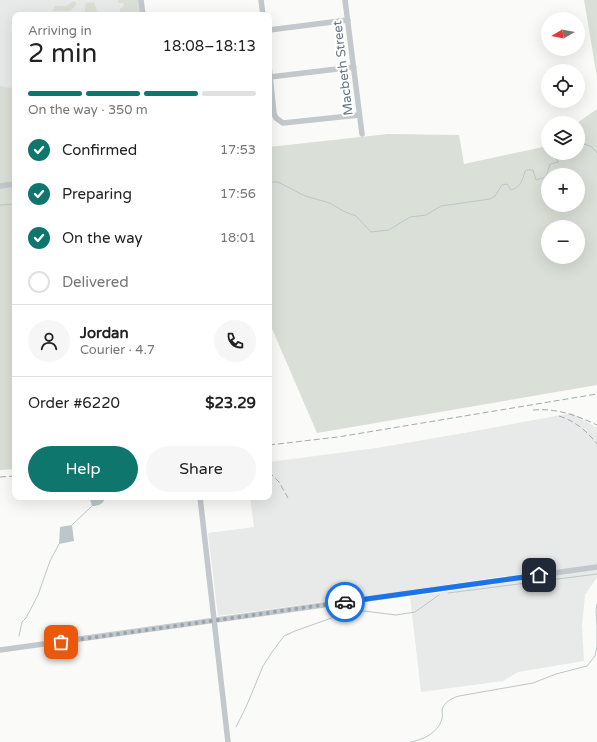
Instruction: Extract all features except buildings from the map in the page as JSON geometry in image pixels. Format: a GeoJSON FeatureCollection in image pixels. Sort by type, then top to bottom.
{"type":"FeatureCollection","features":[{"type":"Feature","properties":{"kind":"street"},"geometry":{"type":"LineString","coordinates":[[143,12],[141,0],[148,0]]}},
{"type":"Feature","properties":{"kind":"street"},"geometry":{"type":"LineString","coordinates":[[261,0],[263,12]]}},
{"type":"Feature","properties":{"kind":"street","name":"Macbeth Street"},"geometry":{"type":"LineString","coordinates":[[345,0],[362,134]]}},
{"type":"Feature","properties":{"kind":"street"},"geometry":{"type":"LineString","coordinates":[[272,30],[348,20]]}},
{"type":"Feature","properties":{"kind":"street"},"geometry":{"type":"LineString","coordinates":[[272,77],[354,67]]}},
{"type":"Feature","properties":{"kind":"street"},"geometry":{"type":"LineString","coordinates":[[272,96],[274,114],[276,118],[283,123],[359,115]]}},
{"type":"Feature","properties":{"kind":"street"},"geometry":{"type":"LineString","coordinates":[[0,186],[12,184]]}},
{"type":"Feature","properties":{"kind":"street"},"geometry":{"type":"LineString","coordinates":[[200,500],[228,742]]}},
{"type":"Feature","properties":{"kind":"street"},"geometry":{"type":"LineString","coordinates":[[0,650],[597,567]]}},
{"type":"Feature","properties":{"kind":"shaded area"},"geometry":{"type":"Polygon","coordinates":[[[0,0],[140,0],[141,12],[12,12],[12,130],[0,132],[0,0]]]}},
{"type":"Feature","properties":{"kind":"shaded area"},"geometry":{"type":"Polygon","coordinates":[[[118,0],[140,0],[141,12],[120,12],[120,9],[124,6],[123,3],[118,3],[118,0]]]}},
{"type":"Feature","properties":{"kind":"shaded area"},"geometry":{"type":"Polygon","coordinates":[[[584,0],[597,0],[597,77],[584,0]]]}},
{"type":"Feature","properties":{"kind":"shaded area"},"geometry":{"type":"Polygon","coordinates":[[[74,1],[77,4],[70,11],[53,11],[55,6],[66,6],[74,1]]]}},
{"type":"Feature","properties":{"kind":"shaded area"},"geometry":{"type":"Polygon","coordinates":[[[94,2],[97,12],[84,12],[86,3],[94,2]]]}},
{"type":"Feature","properties":{"kind":"shaded area"},"geometry":{"type":"Polygon","coordinates":[[[0,86],[9,88],[12,87],[12,469],[0,470],[0,86]]]}},
{"type":"Feature","properties":{"kind":"shaded area"},"geometry":{"type":"Polygon","coordinates":[[[597,109],[597,385],[317,433],[272,329],[272,147],[388,134],[459,135],[464,164],[541,147],[541,160],[585,160],[585,117],[597,109]]]}},
{"type":"Feature","properties":{"kind":"shaded area"},"geometry":{"type":"Polygon","coordinates":[[[572,413],[597,428],[597,577],[585,595],[582,625],[584,661],[518,672],[503,681],[421,692],[410,597],[508,582],[506,576],[218,616],[208,533],[254,527],[250,500],[272,500],[272,462],[377,448],[572,413]]]}},
{"type":"Feature","properties":{"kind":"shaded area"},"geometry":{"type":"Polygon","coordinates":[[[90,500],[104,500],[97,506],[92,506],[90,500]]]}},
{"type":"Feature","properties":{"kind":"shaded area"},"geometry":{"type":"Polygon","coordinates":[[[72,525],[74,541],[59,544],[60,527],[72,525]]]}},
{"type":"Feature","properties":{"kind":"waterway"},"geometry":{"type":"LineString","coordinates":[[585,144],[592,147],[597,153]]}},
{"type":"Feature","properties":{"kind":"waterway"},"geometry":{"type":"LineString","coordinates":[[272,182],[278,182],[305,196],[330,203],[343,211],[356,216],[371,232],[389,230],[410,217],[426,215],[441,206],[490,199],[495,196],[502,185],[507,184],[511,190],[517,187],[522,180],[525,171],[533,170],[536,180],[546,177],[550,164],[558,162],[557,160]]}},
{"type":"Feature","properties":{"kind":"waterway"},"geometry":{"type":"LineString","coordinates":[[0,205],[12,204]]}},
{"type":"Feature","properties":{"kind":"waterway"},"geometry":{"type":"LineString","coordinates":[[72,525],[92,506]]}},
{"type":"Feature","properties":{"kind":"waterway"},"geometry":{"type":"LineString","coordinates":[[19,636],[22,622],[26,618],[38,595],[50,561],[59,544]]}},
{"type":"Feature","properties":{"kind":"waterway"},"geometry":{"type":"LineString","coordinates":[[448,593],[597,574]]}},
{"type":"Feature","properties":{"kind":"waterway"},"geometry":{"type":"LineString","coordinates":[[236,727],[263,666],[284,636],[337,616],[364,611],[396,615],[415,612],[439,595]]}},
{"type":"Feature","properties":{"kind":"waterway"},"geometry":{"type":"LineString","coordinates":[[597,604],[597,626]]}},
{"type":"Feature","properties":{"kind":"waterway"},"geometry":{"type":"LineString","coordinates":[[410,742],[425,738],[434,732],[442,719],[443,707],[454,698],[533,683],[556,674],[587,666],[595,656],[597,646],[597,627]]}},
{"type":"Feature","properties":{"kind":"railway"},"geometry":{"type":"LineString","coordinates":[[272,445],[338,437],[597,394]]}},
{"type":"Feature","properties":{"kind":"railway"},"geometry":{"type":"LineString","coordinates":[[533,410],[558,411],[597,425]]}},
{"type":"Feature","properties":{"kind":"railway"},"geometry":{"type":"LineString","coordinates":[[559,416],[580,427],[597,444]]}},
{"type":"Feature","properties":{"kind":"railway"},"geometry":{"type":"LineString","coordinates":[[272,475],[279,482],[288,498]]}},
{"type":"Feature","properties":{"kind":"railway"},"geometry":{"type":"LineString","coordinates":[[0,477],[12,476]]}},
{"type":"Feature","properties":{"kind":"way so far"},"geometry":{"type":"LineString","coordinates":[[61,642],[345,602]]}},
{"type":"Feature","properties":{"kind":"route"},"geometry":{"type":"LineString","coordinates":[[345,602],[539,575]]}}]}
